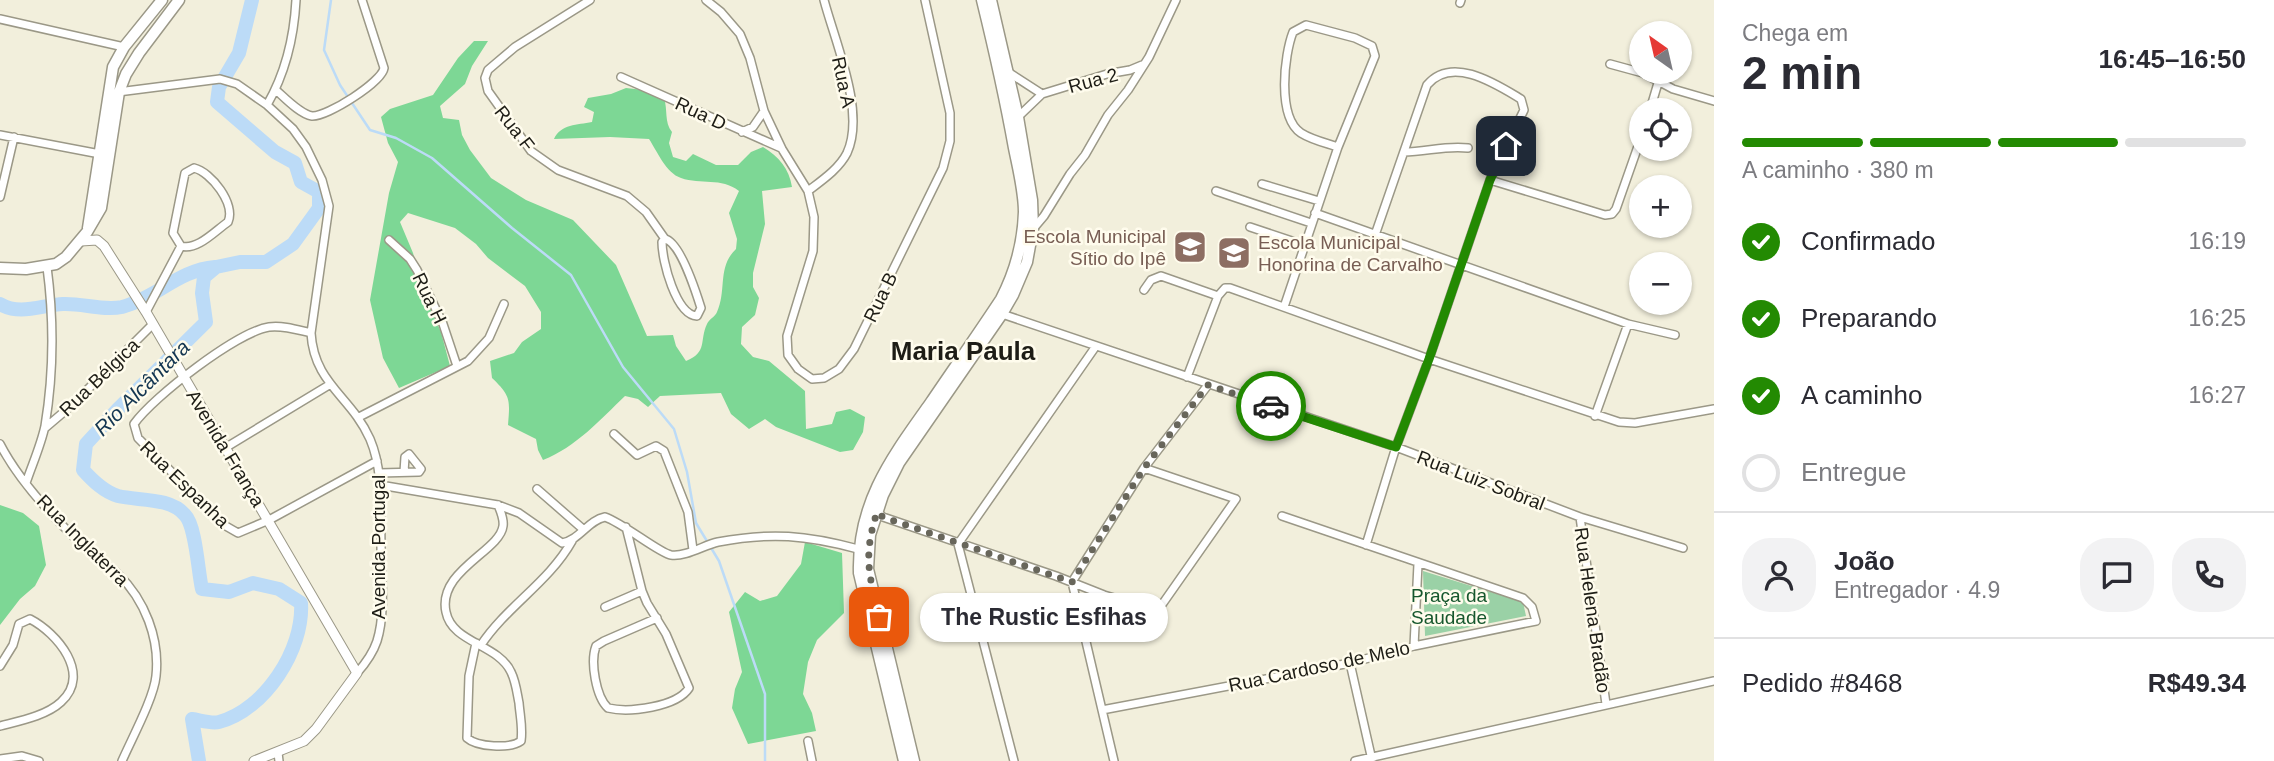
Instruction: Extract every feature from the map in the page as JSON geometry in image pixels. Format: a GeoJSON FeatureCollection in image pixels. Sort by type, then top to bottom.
{"type":"FeatureCollection","features":[{"type":"Feature","properties":{"kind":"main road"},"geometry":{"type":"LineString","coordinates":[[0,268],[26,270],[47,267],[66,257],[99,214],[103,199],[114,67],[124,47],[162,0]]}},
{"type":"Feature","properties":{"kind":"main road"},"geometry":{"type":"LineString","coordinates":[[84,236],[113,93],[179,0]]}},
{"type":"Feature","properties":{"kind":"main road"},"geometry":{"type":"LineString","coordinates":[[904,761],[859,573],[858,549],[869,502],[887,465],[1001,299],[1011,280],[1018,256],[1024,207],[1009,120],[982,0]]}},
{"type":"Feature","properties":{"kind":"main road"},"geometry":{"type":"LineString","coordinates":[[914,761],[867,569],[870,535],[899,463],[1002,314],[1027,262],[1033,229],[1030,188],[1018,117],[991,0]]}},
{"type":"Feature","properties":{"kind":"street"},"geometry":{"type":"LineString","coordinates":[[267,104],[276,90],[290,48],[296,0]]}},
{"type":"Feature","properties":{"kind":"street"},"geometry":{"type":"LineString","coordinates":[[276,90],[304,113],[312,116],[343,103],[383,75],[384,68],[362,0]]}},
{"type":"Feature","properties":{"kind":"street","name":"Rua F"},"geometry":{"type":"LineString","coordinates":[[590,0],[515,47],[488,70],[485,78],[488,91],[531,151],[558,170],[627,196],[646,212],[665,239],[673,242],[677,249],[696,291],[701,308],[697,316],[691,316],[678,303],[662,252],[662,242],[665,239]]}},
{"type":"Feature","properties":{"kind":"street"},"geometry":{"type":"LineString","coordinates":[[706,0],[721,12],[740,34],[750,58],[764,111],[782,149],[808,191]]}},
{"type":"Feature","properties":{"kind":"street","name":"Rua A"},"geometry":{"type":"LineString","coordinates":[[808,191],[828,175],[846,154],[852,128],[851,98],[824,0]]}},
{"type":"Feature","properties":{"kind":"street","name":"Rua B"},"geometry":{"type":"LineString","coordinates":[[808,191],[814,217],[813,251],[787,336],[788,355],[798,369],[812,379],[824,379],[839,369],[854,348],[943,168],[948,150],[950,113],[925,0]]}},
{"type":"Feature","properties":{"kind":"street"},"geometry":{"type":"LineString","coordinates":[[1033,229],[1086,155],[1103,122],[1149,57],[1176,0]]}},
{"type":"Feature","properties":{"kind":"street"},"geometry":{"type":"LineString","coordinates":[[0,19],[124,47]]}},
{"type":"Feature","properties":{"kind":"street"},"geometry":{"type":"LineString","coordinates":[[1284,307],[1311,223],[1375,51],[1355,38],[1306,25],[1293,32],[1286,50],[1286,99],[1290,120],[1300,132],[1338,148]]}},
{"type":"Feature","properties":{"kind":"street","name":"Rua 2"},"geometry":{"type":"LineString","coordinates":[[1018,117],[1042,94],[1107,74],[1130,70],[1142,64]]}},
{"type":"Feature","properties":{"kind":"street"},"geometry":{"type":"LineString","coordinates":[[1610,64],[1629,69]]}},
{"type":"Feature","properties":{"kind":"street","name":"Rua 2"},"geometry":{"type":"LineString","coordinates":[[1008,72],[1042,94]]}},
{"type":"Feature","properties":{"kind":"street"},"geometry":{"type":"LineString","coordinates":[[1366,545],[1396,447],[1490,180],[1524,110],[1521,99],[1488,78],[1462,73],[1440,74],[1427,85],[1375,235]]}},
{"type":"Feature","properties":{"kind":"street","name":"Rua D"},"geometry":{"type":"LineString","coordinates":[[621,77],[782,149]]}},
{"type":"Feature","properties":{"kind":"street","name":"Avenida Portugal"},"geometry":{"type":"LineString","coordinates":[[113,93],[204,79],[220,79],[237,84],[267,104],[293,129],[306,147],[322,180],[329,206],[312,347],[319,369],[359,417],[377,461],[382,591],[379,626],[368,660],[316,729],[304,741],[278,757],[254,761]]}},
{"type":"Feature","properties":{"kind":"street"},"geometry":{"type":"LineString","coordinates":[[1660,84],[1714,101]]}},
{"type":"Feature","properties":{"kind":"street"},"geometry":{"type":"LineString","coordinates":[[742,132],[753,127],[764,111]]}},
{"type":"Feature","properties":{"kind":"street"},"geometry":{"type":"LineString","coordinates":[[0,135],[100,154]]}},
{"type":"Feature","properties":{"kind":"street"},"geometry":{"type":"LineString","coordinates":[[0,197],[14,137]]}},
{"type":"Feature","properties":{"kind":"street"},"geometry":{"type":"LineString","coordinates":[[1404,152],[1453,146],[1468,148]]}},
{"type":"Feature","properties":{"kind":"street"},"geometry":{"type":"LineString","coordinates":[[1490,180],[1605,215],[1612,214],[1616,209],[1633,161]]}},
{"type":"Feature","properties":{"kind":"street"},"geometry":{"type":"LineString","coordinates":[[188,170],[201,170],[221,192],[230,216],[228,222],[196,245],[188,248],[181,246],[173,233],[184,177],[188,170]]}},
{"type":"Feature","properties":{"kind":"street"},"geometry":{"type":"LineString","coordinates":[[1262,184],[1319,201]]}},
{"type":"Feature","properties":{"kind":"street"},"geometry":{"type":"LineString","coordinates":[[1216,191],[1311,223]]}},
{"type":"Feature","properties":{"kind":"street"},"geometry":{"type":"LineString","coordinates":[[1315,213],[1628,324],[1675,335]]}},
{"type":"Feature","properties":{"kind":"street"},"geometry":{"type":"LineString","coordinates":[[1250,227],[1304,245]]}},
{"type":"Feature","properties":{"kind":"street","name":"Avenida França"},"geometry":{"type":"LineString","coordinates":[[84,236],[97,240],[104,246],[146,312],[357,673]]}},
{"type":"Feature","properties":{"kind":"street","name":"Rua H"},"geometry":{"type":"LineString","coordinates":[[389,240],[410,259],[417,270],[446,331],[457,366]]}},
{"type":"Feature","properties":{"kind":"street"},"geometry":{"type":"LineString","coordinates":[[146,312],[181,246]]}},
{"type":"Feature","properties":{"kind":"street","name":"Rua Bélgica"},"geometry":{"type":"LineString","coordinates":[[26,483],[44,428],[51,376],[53,324],[47,267]]}},
{"type":"Feature","properties":{"kind":"street"},"geometry":{"type":"LineString","coordinates":[[1144,290],[1151,280],[1161,276],[1218,296]]}},
{"type":"Feature","properties":{"kind":"street"},"geometry":{"type":"LineString","coordinates":[[1187,377],[1218,296],[1225,288],[1230,288],[1429,359],[1619,422],[1635,423],[1714,409]]}},
{"type":"Feature","properties":{"kind":"street"},"geometry":{"type":"LineString","coordinates":[[359,417],[477,353],[489,338],[504,304]]}},
{"type":"Feature","properties":{"kind":"street","name":"Rua Luiz Sobral"},"geometry":{"type":"LineString","coordinates":[[1002,314],[1396,447],[1580,517],[1683,548]]}},
{"type":"Feature","properties":{"kind":"street"},"geometry":{"type":"LineString","coordinates":[[1595,415],[1628,324]]}},
{"type":"Feature","properties":{"kind":"street","name":"Rua Bélgica"},"geometry":{"type":"LineString","coordinates":[[44,428],[72,405],[152,325]]}},
{"type":"Feature","properties":{"kind":"street"},"geometry":{"type":"LineString","coordinates":[[183,377],[240,340],[267,327],[284,327],[312,333]]}},
{"type":"Feature","properties":{"kind":"street"},"geometry":{"type":"LineString","coordinates":[[1014,761],[958,544],[1096,346]]}},
{"type":"Feature","properties":{"kind":"street","name":"Rua Espanha"},"geometry":{"type":"LineString","coordinates":[[183,377],[144,410],[134,424],[138,438],[230,530],[238,533],[246,531],[269,520]]}},
{"type":"Feature","properties":{"kind":"street"},"geometry":{"type":"LineString","coordinates":[[225,448],[330,385]]}},
{"type":"Feature","properties":{"kind":"street"},"geometry":{"type":"LineString","coordinates":[[1114,761],[1072,582],[1144,468],[1208,385]]}},
{"type":"Feature","properties":{"kind":"street"},"geometry":{"type":"LineString","coordinates":[[614,434],[637,455],[656,446],[664,451],[688,512],[693,550]]}},
{"type":"Feature","properties":{"kind":"street","name":"Rua Inglaterra"},"geometry":{"type":"LineString","coordinates":[[0,444],[8,460],[26,483],[82,545],[130,587],[148,619],[156,644],[156,678],[122,761]]}},
{"type":"Feature","properties":{"kind":"street"},"geometry":{"type":"LineString","coordinates":[[269,520],[377,461]]}},
{"type":"Feature","properties":{"kind":"street"},"geometry":{"type":"LineString","coordinates":[[869,502],[883,517],[1151,609],[1161,606],[1236,499],[1144,468]]}},
{"type":"Feature","properties":{"kind":"street"},"geometry":{"type":"LineString","coordinates":[[379,473],[404,472]]}},
{"type":"Feature","properties":{"kind":"street"},"geometry":{"type":"LineString","coordinates":[[380,485],[498,505],[519,513],[562,544],[572,541]]}},
{"type":"Feature","properties":{"kind":"street"},"geometry":{"type":"LineString","coordinates":[[537,489],[584,530]]}},
{"type":"Feature","properties":{"kind":"street"},"geometry":{"type":"LineString","coordinates":[[498,505],[503,526],[500,534],[464,568],[450,587],[444,601],[451,625],[478,644],[504,661],[511,670],[516,684],[522,736],[518,744],[511,746],[472,743],[467,738],[469,676],[478,644],[506,612],[560,561],[572,541],[598,518],[605,517],[626,526],[670,555],[718,542],[780,535],[817,538],[858,549]]}},
{"type":"Feature","properties":{"kind":"street"},"geometry":{"type":"LineString","coordinates":[[1282,516],[1418,564],[1413,646]]}},
{"type":"Feature","properties":{"kind":"street","name":"Rua Helena Bradão"},"geometry":{"type":"LineString","coordinates":[[1580,517],[1606,704]]}},
{"type":"Feature","properties":{"kind":"street"},"geometry":{"type":"LineString","coordinates":[[626,526],[642,591],[657,618],[682,667],[688,691],[673,700],[654,706],[627,710],[608,708],[601,699],[596,676],[593,655],[596,646],[657,618]]}},
{"type":"Feature","properties":{"kind":"street","name":"Rua Cardoso de Melo"},"geometry":{"type":"LineString","coordinates":[[1102,710],[1350,663],[1413,646],[1536,621],[1532,607],[1523,598],[1418,564]]}},
{"type":"Feature","properties":{"kind":"street"},"geometry":{"type":"LineString","coordinates":[[605,607],[642,591]]}},
{"type":"Feature","properties":{"kind":"street"},"geometry":{"type":"LineString","coordinates":[[0,666],[13,645],[19,624],[30,620],[51,632],[60,642],[69,657],[71,684],[67,696],[59,705],[0,726]]}},
{"type":"Feature","properties":{"kind":"street"},"geometry":{"type":"LineString","coordinates":[[1350,663],[1372,759]]}},
{"type":"Feature","properties":{"kind":"street"},"geometry":{"type":"LineString","coordinates":[[1355,761],[1714,681]]}},
{"type":"Feature","properties":{"kind":"street"},"geometry":{"type":"LineString","coordinates":[[808,741],[812,761]]}},
{"type":"Feature","properties":{"kind":"street"},"geometry":{"type":"LineString","coordinates":[[0,759],[22,755],[39,761]]}},
{"type":"Feature","properties":{"kind":"green space"},"geometry":{"type":"Polygon","coordinates":[[[474,41],[488,41],[472,66],[465,84],[440,106],[443,118],[459,120],[462,135],[470,150],[491,178],[526,200],[573,220],[616,265],[647,336],[673,335],[676,346],[686,361],[700,350],[707,324],[720,304],[726,263],[736,249],[737,239],[729,213],[739,191],[725,184],[681,178],[666,167],[649,139],[554,139],[565,128],[592,122],[594,112],[584,107],[588,98],[626,88],[644,90],[664,98],[672,132],[669,143],[673,157],[686,161],[693,154],[716,165],[738,165],[751,152],[763,147],[778,159],[786,169],[792,187],[762,191],[765,224],[753,273],[753,287],[759,298],[755,315],[742,327],[741,344],[753,357],[769,361],[805,391],[806,429],[832,424],[836,412],[850,409],[865,417],[863,432],[853,450],[840,452],[776,427],[765,419],[749,429],[731,414],[721,393],[660,396],[648,407],[638,399],[625,396],[577,440],[543,460],[536,439],[508,425],[508,399],[492,378],[490,361],[514,353],[522,342],[541,329],[541,312],[525,286],[455,228],[408,213],[400,222],[413,253],[426,299],[441,332],[450,366],[399,388],[383,358],[370,300],[389,193],[398,162],[388,143],[381,117],[390,109],[433,95],[458,58],[474,41]]]}},
{"type":"Feature","properties":{"kind":"green space"},"geometry":{"type":"Polygon","coordinates":[[[0,505],[23,513],[39,526],[46,565],[35,586],[20,599],[0,625],[0,505]]]}},
{"type":"Feature","properties":{"kind":"green space"},"geometry":{"type":"Polygon","coordinates":[[[805,542],[842,553],[844,613],[817,640],[808,662],[803,694],[812,713],[816,731],[748,744],[732,708],[735,689],[742,672],[729,612],[745,592],[760,601],[777,596],[801,564],[805,542]]]}},
{"type":"Feature","properties":{"kind":"green space","name":"Praça da Saudade"},"geometry":{"type":"Polygon","coordinates":[[[1423,571],[1523,602],[1526,616],[1425,636],[1423,571]]]}},
{"type":"Feature","properties":{"kind":"waterway","name":"Rio Alcântara"},"geometry":{"type":"LineString","coordinates":[[199,761],[192,719],[219,722],[252,705],[266,691],[289,658],[300,621],[301,603],[279,589],[253,583],[229,592],[202,589],[192,529],[185,515],[179,509],[162,502],[113,494],[99,486],[83,470],[86,444],[206,322],[202,293],[204,277],[216,267],[240,262],[266,262],[293,244],[319,208],[319,192],[301,182],[295,163],[275,152],[217,102],[219,87],[239,53],[252,0]]}},
{"type":"Feature","properties":{"kind":"waterway"},"geometry":{"type":"LineString","coordinates":[[331,0],[324,50],[340,85],[370,130],[396,138],[432,158],[571,275],[623,367],[674,429],[687,472],[696,523],[719,561],[765,694],[765,761]]}},
{"type":"Feature","properties":{"kind":"waterway"},"geometry":{"type":"LineString","coordinates":[[0,304],[23,310],[63,304],[122,307],[190,273],[215,267]]}},
{"type":"Feature","properties":{"kind":"way so far"},"geometry":{"type":"LineString","coordinates":[[879,617],[867,569],[870,535],[877,512],[883,517],[958,544],[1072,582],[1144,468],[1208,385],[1271,406]]}},
{"type":"Feature","properties":{"kind":"place","name":"Escola Municipal Sítio do Ipê"},"geometry":{"type":"Point","coordinates":[1190,247]}},
{"type":"Feature","properties":{"kind":"place","name":"Escola Municipal Honorina de Carvalho"},"geometry":{"type":"Point","coordinates":[1234,253]}},
{"type":"Feature","properties":{"kind":"place","name":"The Rustic Esfihas"},"geometry":{"type":"Point","coordinates":[879,617]}},
{"type":"Feature","properties":{"kind":"district","name":"Maria Paula"},"geometry":{"type":"Point","coordinates":[963,351]}},
{"type":"Feature","properties":{"kind":"route"},"geometry":{"type":"LineString","coordinates":[[1271,406],[1396,447],[1490,180],[1506,146]]}}]}
